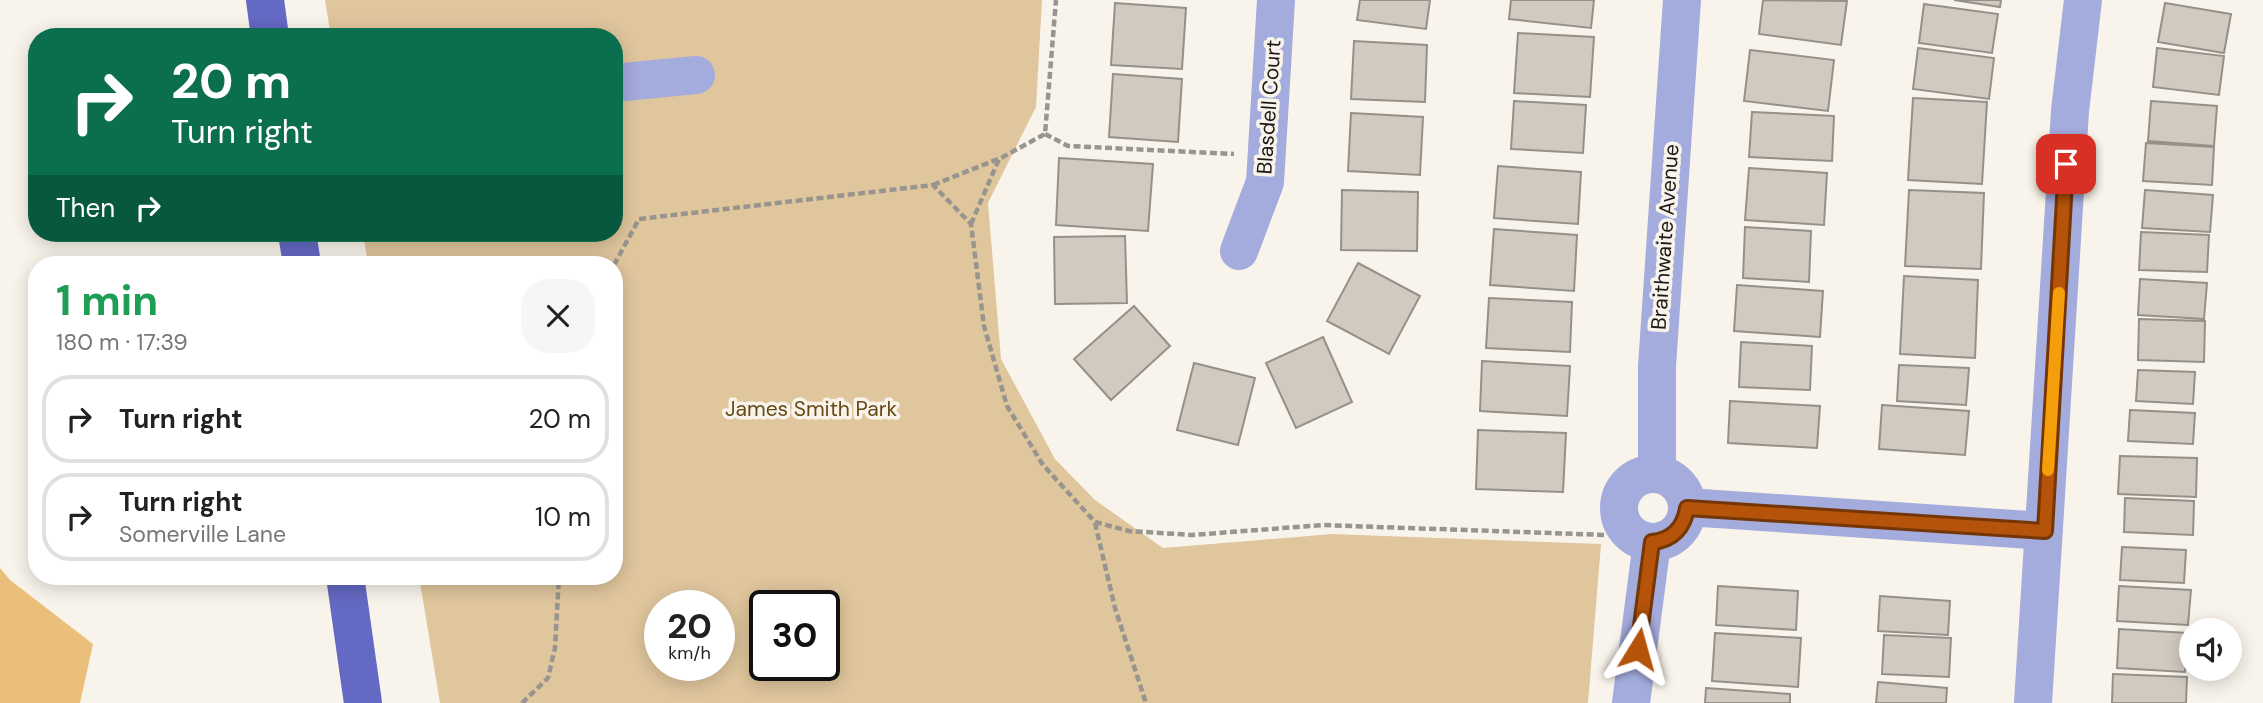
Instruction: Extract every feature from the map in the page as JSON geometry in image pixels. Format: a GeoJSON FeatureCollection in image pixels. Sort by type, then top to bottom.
{"type":"FeatureCollection","features":[{"type":"Feature","properties":{"kind":"main road"},"geometry":{"type":"LineString","coordinates":[[265,0],[269,28]]}},
{"type":"Feature","properties":{"kind":"main road"},"geometry":{"type":"LineString","coordinates":[[346,585],[363,703]]}},
{"type":"Feature","properties":{"kind":"street","name":"Blasdell Court"},"geometry":{"type":"LineString","coordinates":[[1239,251],[1265,182],[1276,0]]}},
{"type":"Feature","properties":{"kind":"street","name":"Braithwaite Avenue"},"geometry":{"type":"LineString","coordinates":[[1657,474],[1659,338],[1682,0]]}},
{"type":"Feature","properties":{"kind":"street"},"geometry":{"type":"LineString","coordinates":[[2033,703],[2070,111],[2083,0]]}},
{"type":"Feature","properties":{"kind":"street"},"geometry":{"type":"LineString","coordinates":[[623,82],[696,75]]}},
{"type":"Feature","properties":{"kind":"street"},"geometry":{"type":"LineString","coordinates":[[1657,474],[1670,479],[1681,489],[1687,508],[1681,527],[1674,535],[1652,542],[1632,536],[1623,524],[1619,510],[1621,496],[1629,483],[1642,476],[1657,474]]}},
{"type":"Feature","properties":{"kind":"street"},"geometry":{"type":"LineString","coordinates":[[1687,508],[2045,531]]}},
{"type":"Feature","properties":{"kind":"street"},"geometry":{"type":"LineString","coordinates":[[1632,703],[1652,542]]}},
{"type":"Feature","properties":{"kind":"path"},"geometry":{"type":"LineString","coordinates":[[1045,134],[1056,0]]}},
{"type":"Feature","properties":{"kind":"path"},"geometry":{"type":"LineString","coordinates":[[1045,134],[1068,146],[1234,154]]}},
{"type":"Feature","properties":{"kind":"path"},"geometry":{"type":"LineString","coordinates":[[619,256],[639,219],[933,185],[999,159],[1045,134]]}},
{"type":"Feature","properties":{"kind":"path"},"geometry":{"type":"LineString","coordinates":[[999,159],[971,223],[984,326],[1007,405],[1043,465],[1095,522],[1115,608],[1146,703]]}},
{"type":"Feature","properties":{"kind":"path"},"geometry":{"type":"LineString","coordinates":[[933,185],[971,223]]}},
{"type":"Feature","properties":{"kind":"path"},"geometry":{"type":"LineString","coordinates":[[1095,522],[1129,531],[1192,535],[1323,524],[1606,535]]}},
{"type":"Feature","properties":{"kind":"path"},"geometry":{"type":"LineString","coordinates":[[522,703],[548,678],[555,648],[558,585]]}},
{"type":"Feature","properties":{"kind":"green space","name":"James Smith Park"},"geometry":{"type":"Polygon","coordinates":[[[325,0],[1042,0],[1036,107],[988,203],[1001,359],[1055,459],[1095,500],[1163,548],[1332,534],[1601,544],[1588,703],[440,703],[420,585],[623,585],[623,256],[367,256],[364,242],[623,242],[623,28],[330,28],[325,0]]]}},
{"type":"Feature","properties":{"kind":"shaded area"},"geometry":{"type":"Polygon","coordinates":[[[0,568],[10,580],[93,644],[80,703],[0,703],[0,568]]]}},
{"type":"Feature","properties":{"kind":"building"},"geometry":{"type":"Polygon","coordinates":[[[1360,0],[1430,0],[1426,29],[1357,20],[1360,0]]]}},
{"type":"Feature","properties":{"kind":"building"},"geometry":{"type":"Polygon","coordinates":[[[1511,0],[1594,0],[1591,28],[1509,19],[1511,0]]]}},
{"type":"Feature","properties":{"kind":"building"},"geometry":{"type":"Polygon","coordinates":[[[1763,0],[1847,1],[1841,45],[1759,34],[1763,0]]]}},
{"type":"Feature","properties":{"kind":"building"},"geometry":{"type":"Polygon","coordinates":[[[1954,0],[2001,0],[2000,7],[1954,0]]]}},
{"type":"Feature","properties":{"kind":"building"},"geometry":{"type":"Polygon","coordinates":[[[1115,3],[1186,8],[1182,69],[1111,65],[1115,3]]]}},
{"type":"Feature","properties":{"kind":"building"},"geometry":{"type":"Polygon","coordinates":[[[2165,3],[2231,14],[2224,53],[2158,42],[2165,3]]]}},
{"type":"Feature","properties":{"kind":"building"},"geometry":{"type":"Polygon","coordinates":[[[1924,4],[1998,14],[1992,53],[1919,43],[1924,4]]]}},
{"type":"Feature","properties":{"kind":"building"},"geometry":{"type":"Polygon","coordinates":[[[1518,33],[1594,37],[1590,97],[1514,93],[1518,33]]]}},
{"type":"Feature","properties":{"kind":"building"},"geometry":{"type":"Polygon","coordinates":[[[1354,41],[1427,45],[1425,102],[1351,99],[1354,41]]]}},
{"type":"Feature","properties":{"kind":"building"},"geometry":{"type":"Polygon","coordinates":[[[1918,48],[1994,58],[1989,99],[1913,89],[1918,48]]]}},
{"type":"Feature","properties":{"kind":"building"},"geometry":{"type":"Polygon","coordinates":[[[2157,48],[2224,56],[2219,95],[2153,87],[2157,48]]]}},
{"type":"Feature","properties":{"kind":"building"},"geometry":{"type":"Polygon","coordinates":[[[1750,50],[1834,60],[1828,111],[1744,101],[1750,50]]]}},
{"type":"Feature","properties":{"kind":"building"},"geometry":{"type":"Polygon","coordinates":[[[1113,74],[1182,79],[1178,142],[1109,137],[1113,74]]]}},
{"type":"Feature","properties":{"kind":"building"},"geometry":{"type":"Polygon","coordinates":[[[1913,98],[1987,102],[1982,184],[1908,180],[1913,98]]]}},
{"type":"Feature","properties":{"kind":"building"},"geometry":{"type":"Polygon","coordinates":[[[1514,101],[1586,105],[1583,153],[1511,149],[1514,101]]]}},
{"type":"Feature","properties":{"kind":"building"},"geometry":{"type":"Polygon","coordinates":[[[2151,101],[2217,106],[2214,146],[2148,141],[2151,101]]]}},
{"type":"Feature","properties":{"kind":"building"},"geometry":{"type":"Polygon","coordinates":[[[1752,112],[1834,116],[1832,161],[1749,157],[1752,112]]]}},
{"type":"Feature","properties":{"kind":"building"},"geometry":{"type":"Polygon","coordinates":[[[1351,113],[1423,117],[1420,175],[1348,171],[1351,113]]]}},
{"type":"Feature","properties":{"kind":"building"},"geometry":{"type":"Polygon","coordinates":[[[2146,143],[2214,147],[2212,185],[2143,181],[2146,143]]]}},
{"type":"Feature","properties":{"kind":"building"},"geometry":{"type":"Polygon","coordinates":[[[1059,158],[1153,164],[1148,231],[1056,225],[1059,158]]]}},
{"type":"Feature","properties":{"kind":"building"},"geometry":{"type":"Polygon","coordinates":[[[1498,166],[1581,172],[1578,224],[1494,218],[1498,166]]]}},
{"type":"Feature","properties":{"kind":"building"},"geometry":{"type":"Polygon","coordinates":[[[1749,168],[1827,173],[1824,225],[1745,220],[1749,168]]]}},
{"type":"Feature","properties":{"kind":"building"},"geometry":{"type":"Polygon","coordinates":[[[1342,190],[1418,192],[1417,251],[1341,250],[1342,190]]]}},
{"type":"Feature","properties":{"kind":"building"},"geometry":{"type":"Polygon","coordinates":[[[1909,190],[1984,193],[1981,269],[1905,266],[1909,190]]]}},
{"type":"Feature","properties":{"kind":"building"},"geometry":{"type":"Polygon","coordinates":[[[2145,190],[2213,195],[2210,232],[2142,228],[2145,190]]]}},
{"type":"Feature","properties":{"kind":"building"},"geometry":{"type":"Polygon","coordinates":[[[1745,227],[1811,231],[1809,282],[1743,278],[1745,227]]]}},
{"type":"Feature","properties":{"kind":"building"},"geometry":{"type":"Polygon","coordinates":[[[1494,229],[1577,235],[1574,291],[1490,285],[1494,229]]]}},
{"type":"Feature","properties":{"kind":"building"},"geometry":{"type":"Polygon","coordinates":[[[2141,232],[2209,235],[2207,272],[2139,270],[2141,232]]]}},
{"type":"Feature","properties":{"kind":"building"},"geometry":{"type":"Polygon","coordinates":[[[1125,236],[1127,303],[1055,304],[1054,237],[1125,236]]]}},
{"type":"Feature","properties":{"kind":"building"},"geometry":{"type":"Polygon","coordinates":[[[1358,263],[1420,296],[1389,354],[1327,321],[1358,263]]]}},
{"type":"Feature","properties":{"kind":"building"},"geometry":{"type":"Polygon","coordinates":[[[1904,276],[1978,280],[1975,358],[1900,354],[1904,276]]]}},
{"type":"Feature","properties":{"kind":"building"},"geometry":{"type":"Polygon","coordinates":[[[2140,279],[2207,283],[2204,319],[2138,315],[2140,279]]]}},
{"type":"Feature","properties":{"kind":"building"},"geometry":{"type":"Polygon","coordinates":[[[1737,285],[1823,291],[1820,337],[1734,331],[1737,285]]]}},
{"type":"Feature","properties":{"kind":"building"},"geometry":{"type":"Polygon","coordinates":[[[1489,298],[1572,302],[1570,352],[1486,348],[1489,298]]]}},
{"type":"Feature","properties":{"kind":"building"},"geometry":{"type":"Polygon","coordinates":[[[1134,306],[1170,346],[1111,400],[1074,359],[1134,306]]]}},
{"type":"Feature","properties":{"kind":"building"},"geometry":{"type":"Polygon","coordinates":[[[2139,319],[2205,321],[2204,362],[2138,360],[2139,319]]]}},
{"type":"Feature","properties":{"kind":"building"},"geometry":{"type":"Polygon","coordinates":[[[1323,337],[1352,402],[1296,428],[1266,363],[1323,337]]]}},
{"type":"Feature","properties":{"kind":"building"},"geometry":{"type":"Polygon","coordinates":[[[1741,342],[1812,346],[1810,390],[1739,387],[1741,342]]]}},
{"type":"Feature","properties":{"kind":"building"},"geometry":{"type":"Polygon","coordinates":[[[1482,361],[1570,366],[1567,416],[1480,411],[1482,361]]]}},
{"type":"Feature","properties":{"kind":"building"},"geometry":{"type":"Polygon","coordinates":[[[1194,363],[1255,378],[1238,445],[1177,430],[1194,363]]]}},
{"type":"Feature","properties":{"kind":"building"},"geometry":{"type":"Polygon","coordinates":[[[1899,365],[1969,368],[1966,405],[1897,401],[1899,365]]]}},
{"type":"Feature","properties":{"kind":"building"},"geometry":{"type":"Polygon","coordinates":[[[2138,370],[2195,372],[2193,404],[2136,401],[2138,370]]]}},
{"type":"Feature","properties":{"kind":"building"},"geometry":{"type":"Polygon","coordinates":[[[1730,401],[1820,406],[1817,448],[1728,443],[1730,401]]]}},
{"type":"Feature","properties":{"kind":"building"},"geometry":{"type":"Polygon","coordinates":[[[1882,405],[1969,411],[1965,455],[1879,449],[1882,405]]]}},
{"type":"Feature","properties":{"kind":"building"},"geometry":{"type":"Polygon","coordinates":[[[2130,410],[2195,413],[2193,444],[2128,441],[2130,410]]]}},
{"type":"Feature","properties":{"kind":"building"},"geometry":{"type":"Polygon","coordinates":[[[1478,430],[1566,433],[1563,492],[1476,489],[1478,430]]]}},
{"type":"Feature","properties":{"kind":"building"},"geometry":{"type":"Polygon","coordinates":[[[2120,456],[2197,458],[2196,497],[2118,494],[2120,456]]]}},
{"type":"Feature","properties":{"kind":"building"},"geometry":{"type":"Polygon","coordinates":[[[2125,498],[2194,501],[2193,535],[2124,532],[2125,498]]]}},
{"type":"Feature","properties":{"kind":"building"},"geometry":{"type":"Polygon","coordinates":[[[2122,547],[2186,550],[2184,583],[2120,580],[2122,547]]]}},
{"type":"Feature","properties":{"kind":"building"},"geometry":{"type":"Polygon","coordinates":[[[1718,586],[1798,591],[1796,630],[1716,625],[1718,586]]]}},
{"type":"Feature","properties":{"kind":"building"},"geometry":{"type":"Polygon","coordinates":[[[2119,586],[2191,590],[2189,618],[2179,618],[2179,624],[2117,621],[2119,586]]]}},
{"type":"Feature","properties":{"kind":"building"},"geometry":{"type":"Polygon","coordinates":[[[1880,596],[1950,601],[1948,635],[1878,631],[1880,596]]]}},
{"type":"Feature","properties":{"kind":"building"},"geometry":{"type":"Polygon","coordinates":[[[2119,629],[2179,632],[2179,672],[2117,668],[2119,629]]]}},
{"type":"Feature","properties":{"kind":"building"},"geometry":{"type":"Polygon","coordinates":[[[1715,633],[1801,638],[1798,687],[1712,681],[1715,633]]]}},
{"type":"Feature","properties":{"kind":"building"},"geometry":{"type":"Polygon","coordinates":[[[1884,635],[1951,638],[1949,677],[1882,674],[1884,635]]]}},
{"type":"Feature","properties":{"kind":"building"},"geometry":{"type":"Polygon","coordinates":[[[2113,674],[2179,677],[2179,681],[2187,681],[2186,703],[2112,703],[2113,674]]]}},
{"type":"Feature","properties":{"kind":"building"},"geometry":{"type":"Polygon","coordinates":[[[1878,682],[1947,688],[1946,703],[1876,703],[1878,682]]]}},
{"type":"Feature","properties":{"kind":"building"},"geometry":{"type":"Polygon","coordinates":[[[1706,688],[1790,694],[1790,703],[1705,703],[1706,688]]]}},
{"type":"Feature","properties":{"kind":"slow traffic"},"geometry":{"type":"LineString","coordinates":[[2048,470],[2059,293]]}},
{"type":"Feature","properties":{"kind":"route"},"geometry":{"type":"LineString","coordinates":[[1638,649],[1652,542],[1674,535],[1686,517],[1687,508],[2045,531],[2066,164]]}}]}
